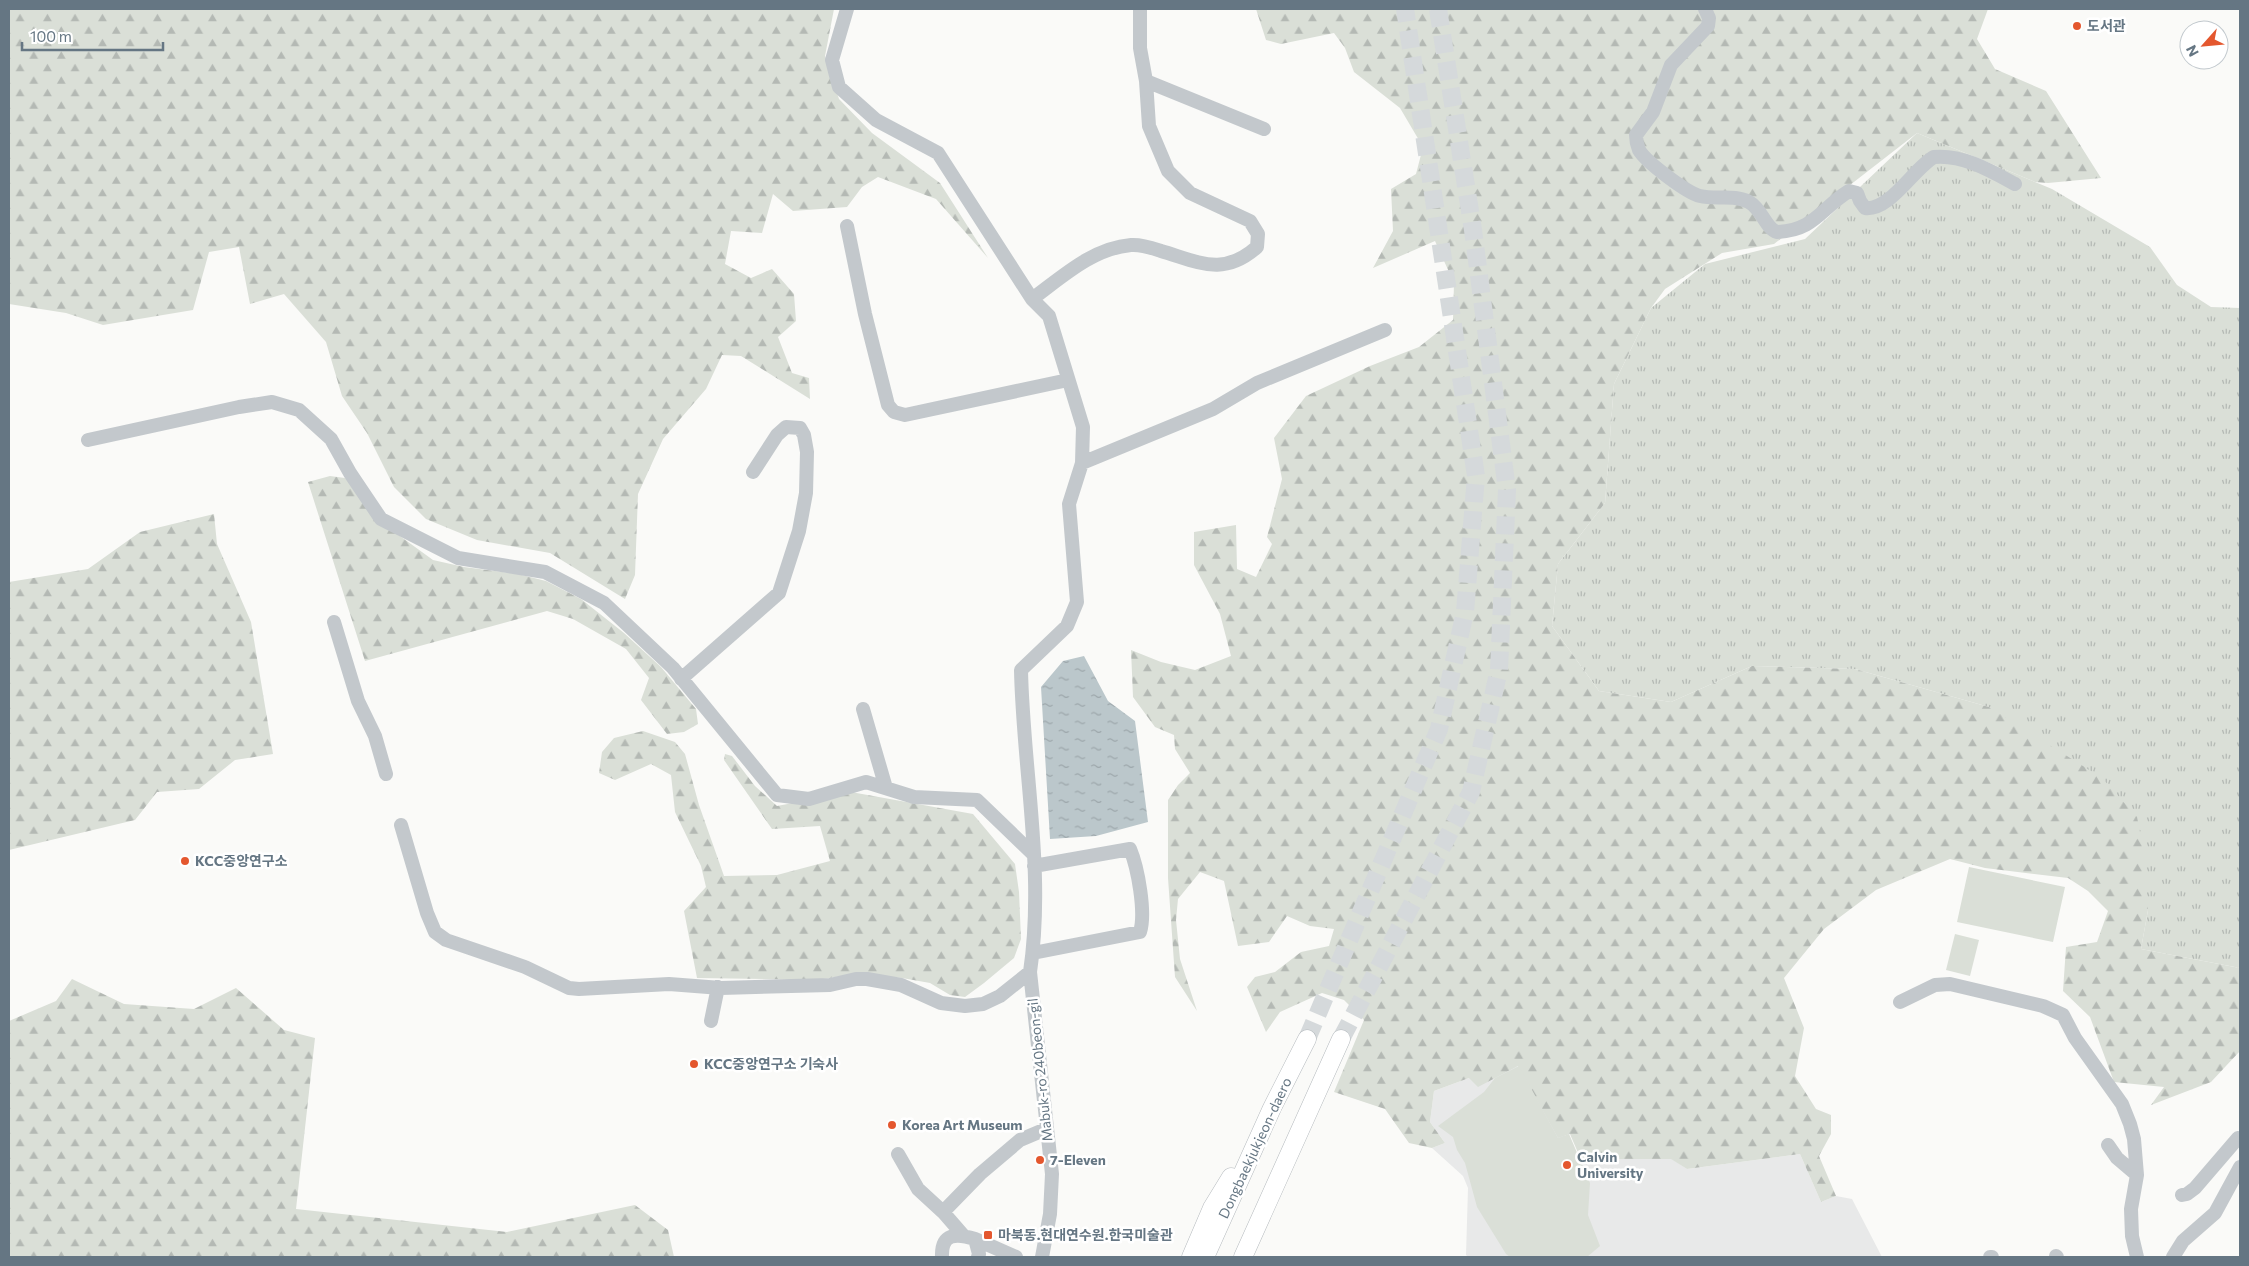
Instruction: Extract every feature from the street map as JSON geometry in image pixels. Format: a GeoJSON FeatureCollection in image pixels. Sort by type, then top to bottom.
{"type":"FeatureCollection","features":[{"type":"Feature","properties":{"kind":"main road","name":"Dongbaekjukjeon-daero"},"geometry":{"type":"LineString","coordinates":[[1205,1257],[1272,1108],[1307,1039]]}},
{"type":"Feature","properties":{"kind":"main road"},"geometry":{"type":"LineString","coordinates":[[1243,1257],[1341,1039]]}},
{"type":"Feature","properties":{"kind":"main road"},"geometry":{"type":"LineString","coordinates":[[1256,1257],[1288,1178],[1312,1106]]}},
{"type":"Feature","properties":{"kind":"main road"},"geometry":{"type":"LineString","coordinates":[[1191,1257],[1212,1208],[1272,1108]]}},
{"type":"Feature","properties":{"kind":"street"},"geometry":{"type":"LineString","coordinates":[[847,9],[832,60],[839,87],[876,120],[938,153],[1032,298],[1049,316],[1083,427],[1082,463],[1213,409],[1257,384],[1385,330]]}},
{"type":"Feature","properties":{"kind":"street"},"geometry":{"type":"LineString","coordinates":[[1032,298],[1098,252],[1132,245],[1146,246],[1200,262],[1222,266],[1243,259],[1257,247],[1258,234],[1250,221],[1190,192],[1168,171],[1149,126],[1146,81],[1140,48],[1140,9]]}},
{"type":"Feature","properties":{"kind":"street"},"geometry":{"type":"LineString","coordinates":[[1705,9],[1709,18],[1708,26],[1671,64],[1652,112],[1636,135],[1638,147],[1646,160],[1693,193],[1708,198],[1738,198],[1748,201],[1758,208],[1770,228],[1777,232],[1806,226],[1833,202],[1849,191],[1857,193],[1865,208],[1872,208],[1892,196],[1934,157],[1947,157],[1984,167],[2015,184]]}},
{"type":"Feature","properties":{"kind":"street"},"geometry":{"type":"LineString","coordinates":[[1146,81],[1264,129]]}},
{"type":"Feature","properties":{"kind":"street"},"geometry":{"type":"LineString","coordinates":[[847,226],[888,405],[894,412],[905,415],[1068,380]]}},
{"type":"Feature","properties":{"kind":"street"},"geometry":{"type":"LineString","coordinates":[[88,440],[272,402],[299,410],[331,438],[350,473],[381,519],[458,558],[545,572],[604,603],[682,678],[777,795],[809,799],[866,782],[914,797],[976,800],[1034,860],[1130,849],[1134,859],[1144,922],[1140,932],[1033,953]]}},
{"type":"Feature","properties":{"kind":"street"},"geometry":{"type":"LineString","coordinates":[[682,678],[779,593],[799,531],[806,493],[807,452],[804,435],[800,428],[786,427],[777,435],[753,472]]}},
{"type":"Feature","properties":{"kind":"street","name":"Mabuk-ro 240beon-gil"},"geometry":{"type":"LineString","coordinates":[[1042,1257],[1050,1214],[1052,1174],[1030,972],[1033,953],[1034,860],[1021,706],[1021,670],[1067,626],[1077,602],[1069,504],[1082,463]]}},
{"type":"Feature","properties":{"kind":"street"},"geometry":{"type":"LineString","coordinates":[[334,622],[358,701],[375,736],[386,774]]}},
{"type":"Feature","properties":{"kind":"street"},"geometry":{"type":"LineString","coordinates":[[863,709],[886,788]]}},
{"type":"Feature","properties":{"kind":"street"},"geometry":{"type":"LineString","coordinates":[[401,825],[427,913],[435,932],[446,940],[525,967],[570,988],[669,984],[718,988],[830,985],[856,978],[901,985],[941,1003],[965,1006],[983,1004],[1000,996],[1030,972]]}},
{"type":"Feature","properties":{"kind":"street"},"geometry":{"type":"LineString","coordinates":[[1900,1002],[1935,985],[1950,984],[2043,1006],[2063,1015],[2075,1038],[2122,1104],[2130,1124],[2134,1139],[2137,1175],[2131,1209],[2132,1236],[2137,1257]]}},
{"type":"Feature","properties":{"kind":"street"},"geometry":{"type":"LineString","coordinates":[[711,1021],[718,988]]}},
{"type":"Feature","properties":{"kind":"street"},"geometry":{"type":"LineString","coordinates":[[943,1212],[980,1174],[1020,1140],[1046,1129]]}},
{"type":"Feature","properties":{"kind":"street"},"geometry":{"type":"LineString","coordinates":[[2182,1195],[2195,1188],[2238,1138],[2240,1140]]}},
{"type":"Feature","properties":{"kind":"street"},"geometry":{"type":"LineString","coordinates":[[2108,1145],[2117,1158],[2137,1175]]}},
{"type":"Feature","properties":{"kind":"street"},"geometry":{"type":"LineString","coordinates":[[898,1154],[918,1189],[969,1237],[979,1254],[978,1257]]}},
{"type":"Feature","properties":{"kind":"street"},"geometry":{"type":"LineString","coordinates":[[2172,1257],[2183,1241],[2215,1213],[2240,1167]]}},
{"type":"Feature","properties":{"kind":"street"},"geometry":{"type":"LineString","coordinates":[[942,1257],[942,1249],[946,1240],[953,1235],[969,1237],[1016,1257]]}},
{"type":"Feature","properties":{"kind":"shaded area","name":"Calvin University"},"geometry":{"type":"Polygon","coordinates":[[[1519,1066],[1582,1162],[1592,1159],[1672,1159],[1687,1169],[1800,1154],[1821,1202],[1836,1196],[1852,1199],[1882,1257],[1468,1257],[1466,1255],[1468,1188],[1463,1176],[1432,1148],[1445,1143],[1430,1122],[1434,1091],[1469,1078],[1519,1066]]]}},
{"type":"Feature","properties":{"kind":"green space"},"geometry":{"type":"Polygon","coordinates":[[[9,9],[834,9],[825,56],[839,99],[872,133],[940,183],[988,258],[936,199],[878,177],[862,187],[847,207],[793,211],[773,194],[762,233],[731,231],[725,264],[751,278],[772,269],[794,294],[796,321],[778,337],[792,373],[809,378],[810,399],[741,356],[722,355],[706,389],[663,439],[638,494],[635,575],[625,599],[550,553],[477,540],[426,519],[394,487],[367,433],[342,396],[326,342],[284,294],[250,304],[239,247],[209,252],[193,310],[103,325],[66,313],[9,304],[9,9]]]}},
{"type":"Feature","properties":{"kind":"green space"},"geometry":{"type":"Polygon","coordinates":[[[1256,9],[1988,9],[1977,39],[1995,69],[2046,91],[2101,178],[2048,183],[2035,182],[1917,133],[1774,244],[1722,253],[1665,289],[1651,308],[1614,384],[1605,503],[1558,564],[1552,626],[1599,691],[1671,702],[1752,666],[1855,669],[1989,707],[2102,778],[2137,817],[2143,847],[2148,910],[2141,949],[2240,968],[2240,1051],[2211,1082],[2151,1105],[2164,1087],[2114,1082],[2090,1017],[2063,991],[2066,947],[2097,942],[2108,911],[2088,891],[2068,878],[1985,868],[1950,859],[1876,890],[1824,929],[1784,978],[1804,1028],[1795,1076],[1816,1109],[1831,1115],[1831,1134],[1819,1156],[1836,1196],[1821,1202],[1800,1154],[1687,1169],[1671,1159],[1592,1159],[1582,1162],[1570,1134],[1558,1138],[1518,1066],[1478,1087],[1469,1078],[1434,1091],[1430,1122],[1445,1143],[1432,1148],[1409,1143],[1385,1109],[1334,1092],[1364,1020],[1344,1000],[1322,993],[1280,1012],[1266,1032],[1247,987],[1255,977],[1275,972],[1301,952],[1329,946],[1334,929],[1310,926],[1287,916],[1269,942],[1238,946],[1224,881],[1200,872],[1178,899],[1176,920],[1180,959],[1197,1011],[1175,977],[1168,878],[1168,800],[1178,785],[1190,773],[1175,749],[1174,735],[1155,727],[1133,697],[1131,650],[1161,662],[1195,670],[1231,656],[1220,614],[1194,565],[1194,532],[1236,525],[1237,569],[1256,577],[1272,544],[1267,537],[1282,479],[1274,438],[1306,396],[1370,366],[1419,347],[1453,320],[1454,283],[1435,241],[1373,268],[1393,231],[1391,189],[1416,174],[1423,147],[1400,108],[1354,72],[1345,48],[1334,33],[1281,44],[1266,40],[1256,9]]]}},
{"type":"Feature","properties":{"kind":"green space"},"geometry":{"type":"Polygon","coordinates":[[[1917,133],[2052,189],[2150,247],[2177,285],[2211,307],[2240,308],[2240,968],[2141,949],[2148,910],[1989,707],[1855,669],[1752,666],[1671,702],[1599,691],[1552,626],[1558,564],[1605,503],[1614,384],[1651,308],[1705,264],[1805,239],[1917,133]]]}},
{"type":"Feature","properties":{"kind":"green space"},"geometry":{"type":"Polygon","coordinates":[[[330,476],[345,478],[393,531],[433,560],[464,567],[518,574],[546,581],[581,599],[624,633],[661,667],[696,709],[698,724],[684,732],[667,734],[641,700],[649,678],[626,649],[573,619],[547,611],[365,661],[308,482],[330,476]]]}},
{"type":"Feature","properties":{"kind":"green space"},"geometry":{"type":"Polygon","coordinates":[[[214,514],[217,544],[251,622],[273,754],[235,760],[199,789],[157,792],[135,820],[9,850],[9,582],[88,569],[140,532],[214,514]]]}},
{"type":"Feature","properties":{"kind":"green space"},"geometry":{"type":"Polygon","coordinates":[[[643,731],[675,742],[685,754],[699,805],[724,876],[777,875],[830,861],[820,826],[772,829],[724,760],[725,754],[732,756],[755,786],[777,806],[851,792],[973,814],[1015,864],[1019,892],[1021,939],[1014,958],[965,997],[950,995],[930,983],[902,978],[855,974],[817,980],[697,978],[684,911],[706,887],[701,866],[675,812],[671,775],[651,764],[615,780],[599,773],[602,752],[614,738],[643,731]]]}},
{"type":"Feature","properties":{"kind":"green space"},"geometry":{"type":"Polygon","coordinates":[[[1969,867],[2065,887],[2053,942],[1957,922],[1969,867]]]}},
{"type":"Feature","properties":{"kind":"green space"},"geometry":{"type":"Polygon","coordinates":[[[1955,934],[1979,940],[1970,976],[1946,970],[1955,934]]]}},
{"type":"Feature","properties":{"kind":"green space"},"geometry":{"type":"Polygon","coordinates":[[[72,979],[124,1004],[194,1009],[236,988],[284,1030],[315,1038],[296,1209],[507,1232],[635,1205],[668,1230],[674,1257],[9,1257],[9,1021],[56,1001],[72,979]]]}},
{"type":"Feature","properties":{"kind":"green space"},"geometry":{"type":"Polygon","coordinates":[[[1519,1066],[1558,1138],[1569,1134],[1590,1183],[1588,1215],[1600,1246],[1587,1257],[1510,1257],[1506,1254],[1477,1207],[1465,1163],[1457,1150],[1453,1137],[1438,1126],[1484,1092],[1495,1078],[1519,1066]]]}},
{"type":"Feature","properties":{"kind":"water"},"geometry":{"type":"Polygon","coordinates":[[[1084,656],[1108,701],[1135,721],[1148,822],[1096,836],[1050,839],[1041,687],[1063,661],[1084,656]]]}},
{"type":"Feature","properties":{"kind":"tunnel"},"geometry":{"type":"LineString","coordinates":[[1307,1039],[1439,729],[1465,612],[1476,476],[1405,9]]}},
{"type":"Feature","properties":{"kind":"tunnel"},"geometry":{"type":"LineString","coordinates":[[1341,1039],[1471,792],[1499,670],[1507,490],[1473,230],[1438,9]]}},
{"type":"Feature","properties":{"kind":"place","name":"도서관"},"geometry":{"type":"Point","coordinates":[2077,26]}},
{"type":"Feature","properties":{"kind":"place","name":"KCC중앙연구소"},"geometry":{"type":"Point","coordinates":[185,861]}},
{"type":"Feature","properties":{"kind":"place","name":"KCC중앙연구소 기숙사"},"geometry":{"type":"Point","coordinates":[694,1064]}},
{"type":"Feature","properties":{"kind":"place","name":"Korea Art Museum"},"geometry":{"type":"Point","coordinates":[892,1125]}},
{"type":"Feature","properties":{"kind":"place","name":"7-Eleven"},"geometry":{"type":"Point","coordinates":[1040,1160]}},
{"type":"Feature","properties":{"kind":"place","name":"Calvin University"},"geometry":{"type":"Point","coordinates":[1567,1165]}},
{"type":"Feature","properties":{"kind":"place","name":"마북동.현대연수원.한국미술관"},"geometry":{"type":"Point","coordinates":[988,1235]}}]}
